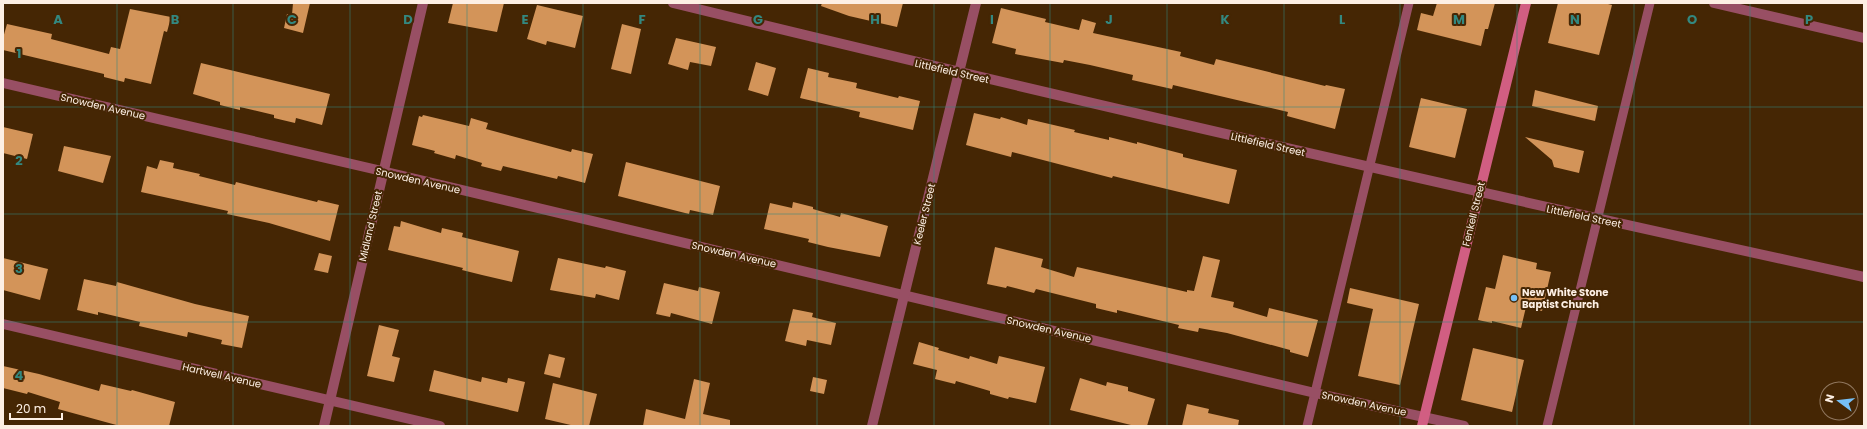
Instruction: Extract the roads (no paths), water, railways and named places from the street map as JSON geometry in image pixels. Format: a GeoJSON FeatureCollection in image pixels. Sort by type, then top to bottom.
{"type":"FeatureCollection","features":[{"type":"Feature","properties":{"kind":"street","name":"Midland Street"},"geometry":{"type":"LineString","coordinates":[[324,426],[382,171],[423,3]]}},
{"type":"Feature","properties":{"kind":"street","name":"Littlefield Street"},"geometry":{"type":"LineString","coordinates":[[673,3],[959,73],[1478,193],[1864,277]]}},
{"type":"Feature","properties":{"kind":"street","name":"Keeler Street"},"geometry":{"type":"LineString","coordinates":[[872,426],[976,3]]}},
{"type":"Feature","properties":{"kind":"street","name":"Fenkell Street"},"geometry":{"type":"LineString","coordinates":[[1423,421],[1526,3]]}},
{"type":"Feature","properties":{"kind":"street"},"geometry":{"type":"LineString","coordinates":[[1714,3],[1864,38]]}},
{"type":"Feature","properties":{"kind":"street","name":"Snowden Avenue"},"geometry":{"type":"LineString","coordinates":[[3,83],[382,171],[1315,392],[1423,421],[1464,426]]}},
{"type":"Feature","properties":{"kind":"street","name":"Hartwell Avenue"},"geometry":{"type":"LineString","coordinates":[[3,324],[440,426]]}},
{"type":"Feature","properties":{"kind":"lane"},"geometry":{"type":"LineString","coordinates":[[1307,426],[1409,3]]}},
{"type":"Feature","properties":{"kind":"lane"},"geometry":{"type":"LineString","coordinates":[[1547,426],[1650,3]]}},
{"type":"Feature","properties":{"kind":"place","name":"New White Stone Baptist Church"},"geometry":{"type":"Point","coordinates":[1514,298]}}]}
